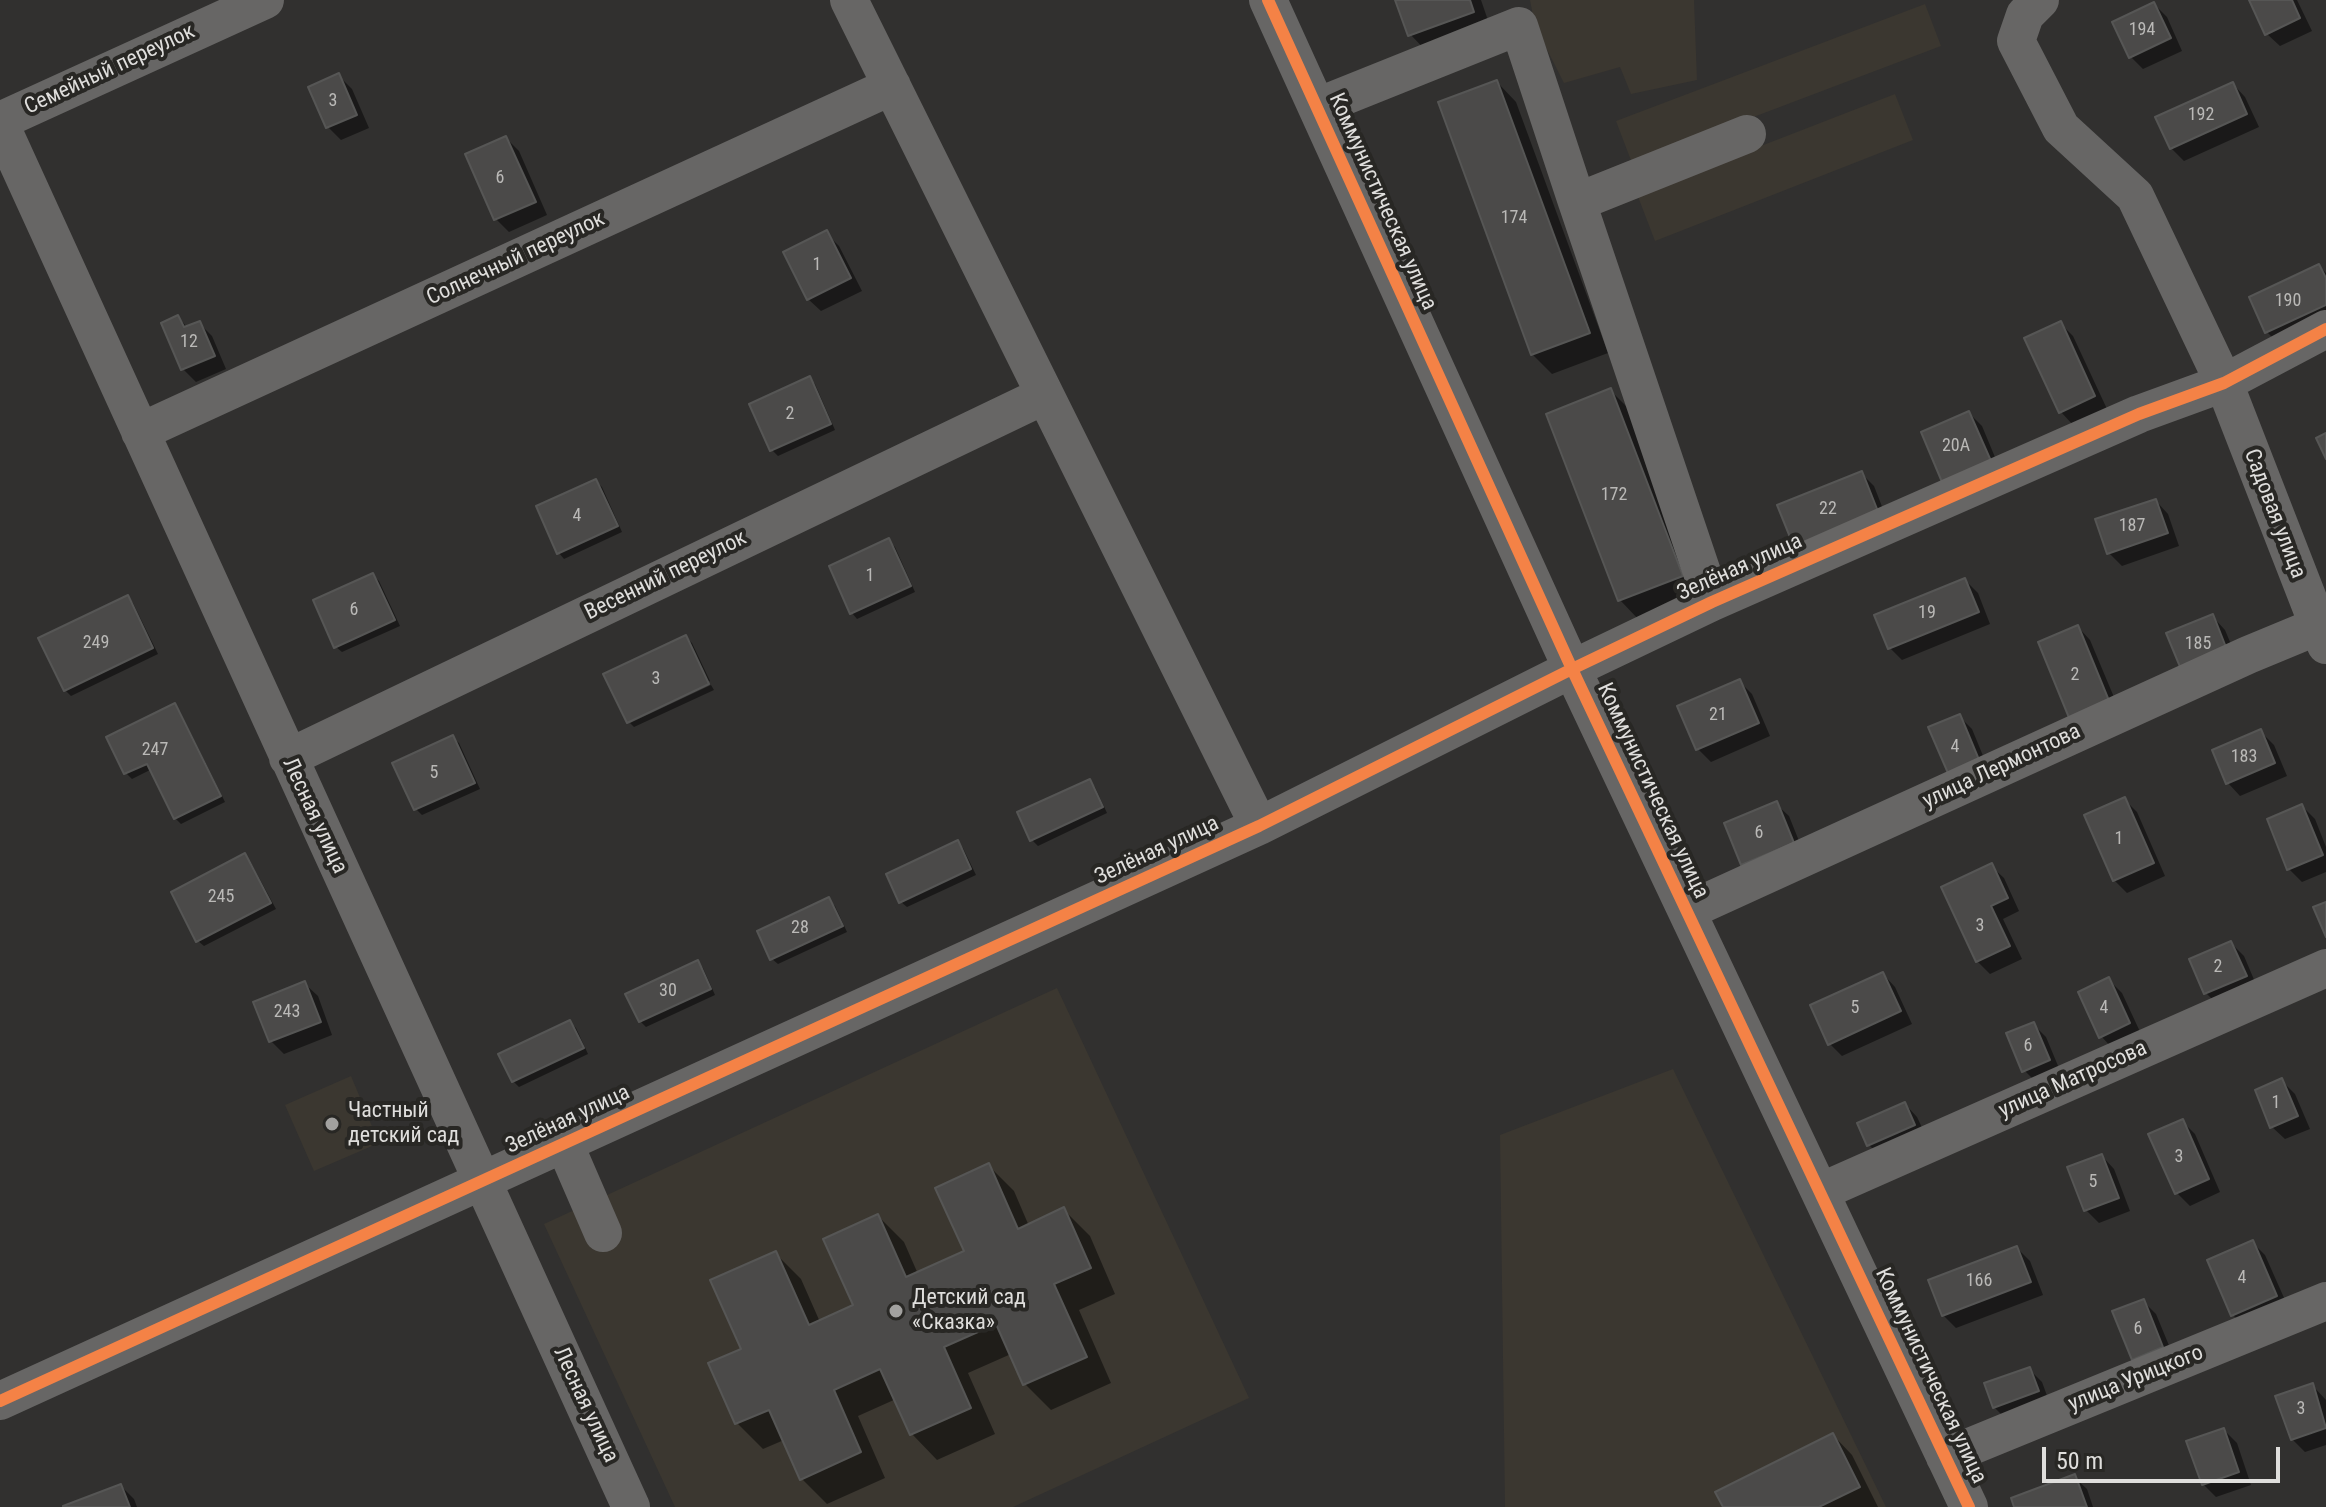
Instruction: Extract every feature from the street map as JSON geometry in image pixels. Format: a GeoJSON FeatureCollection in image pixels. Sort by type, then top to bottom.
{"type":"FeatureCollection","features":[{"type":"Feature","properties":{"kind":"street","name":"Семейный переулок"},"geometry":{"type":"LineString","coordinates":[[3,139],[265,0]]}},
{"type":"Feature","properties":{"kind":"street"},"geometry":{"type":"LineString","coordinates":[[849,0],[1259,826]]}},
{"type":"Feature","properties":{"kind":"street","name":"Коммунистическая улица"},"geometry":{"type":"LineString","coordinates":[[1268,0],[1572,669],[1969,1507]]}},
{"type":"Feature","properties":{"kind":"street","name":"Садовая улица"},"geometry":{"type":"LineString","coordinates":[[2040,0],[2025,15],[2016,41],[2061,128],[2135,196],[2312,570],[2322,635]]}},
{"type":"Feature","properties":{"kind":"street"},"geometry":{"type":"LineString","coordinates":[[1317,107],[1514,13],[1712,602]]}},
{"type":"Feature","properties":{"kind":"street","name":"Солнечный переулок"},"geometry":{"type":"LineString","coordinates":[[140,432],[892,86]]}},
{"type":"Feature","properties":{"kind":"street"},"geometry":{"type":"LineString","coordinates":[[1577,202],[1747,134]]}},
{"type":"Feature","properties":{"kind":"street","name":"Лесная улица"},"geometry":{"type":"LineString","coordinates":[[3,139],[631,1507]]}},
{"type":"Feature","properties":{"kind":"street","name":"Зелёная улица"},"geometry":{"type":"LineString","coordinates":[[0,1401],[1259,826],[1712,602],[2139,414],[2224,383],[2326,329]]}},
{"type":"Feature","properties":{"kind":"street","name":"Весенний переулок"},"geometry":{"type":"LineString","coordinates":[[288,758],[1045,395]]}},
{"type":"Feature","properties":{"kind":"street","name":"улица Лермонтова"},"geometry":{"type":"LineString","coordinates":[[1687,911],[2234,661],[2322,635]]}},
{"type":"Feature","properties":{"kind":"street","name":"улица Матросова"},"geometry":{"type":"LineString","coordinates":[[1820,1192],[2326,968]]}},
{"type":"Feature","properties":{"kind":"street"},"geometry":{"type":"LineString","coordinates":[[564,1143],[603,1233]]}},
{"type":"Feature","properties":{"kind":"street","name":"улица Урицкого"},"geometry":{"type":"LineString","coordinates":[[1945,1457],[2326,1301]]}},
{"type":"Feature","properties":{"kind":"shaded area"},"geometry":{"type":"Polygon","coordinates":[[[1530,0],[1694,0],[1697,80],[1631,94],[1620,67],[1564,83],[1535,26],[1530,0]]]}},
{"type":"Feature","properties":{"kind":"shaded area"},"geometry":{"type":"Polygon","coordinates":[[[1925,4],[1941,46],[1632,163],[1616,121],[1925,4]]]}},
{"type":"Feature","properties":{"kind":"shaded area"},"geometry":{"type":"Polygon","coordinates":[[[1895,94],[1913,140],[1655,241],[1637,194],[1895,94]]]}},
{"type":"Feature","properties":{"kind":"shaded area","name":"Детский сад «Сказка»"},"geometry":{"type":"Polygon","coordinates":[[[1057,988],[1249,1398],[1013,1507],[675,1507],[544,1224],[1057,988]]]}},
{"type":"Feature","properties":{"kind":"shaded area"},"geometry":{"type":"Polygon","coordinates":[[[1673,1069],[1886,1507],[1505,1507],[1500,1135],[1673,1069]]]}},
{"type":"Feature","properties":{"kind":"shaded area","name":"Частный детский сад"},"geometry":{"type":"Polygon","coordinates":[[[351,1076],[379,1143],[314,1171],[285,1105],[351,1076]]]}},
{"type":"Feature","properties":{"kind":"building"},"geometry":{"type":"Polygon","coordinates":[[[1395,0],[1470,0],[1474,12],[1408,36],[1395,0]]]}},
{"type":"Feature","properties":{"kind":"building"},"geometry":{"type":"Polygon","coordinates":[[[2249,0],[2292,0],[2300,18],[2265,35],[2249,0]]]}},
{"type":"Feature","properties":{"kind":"building"},"geometry":{"type":"Polygon","coordinates":[[[2154,2],[2171,38],[2129,58],[2112,22],[2154,2]]]}},
{"type":"Feature","properties":{"kind":"building"},"geometry":{"type":"Polygon","coordinates":[[[339,73],[357,115],[326,128],[308,87],[339,73]]]}},
{"type":"Feature","properties":{"kind":"building"},"geometry":{"type":"Polygon","coordinates":[[[1497,80],[1590,333],[1531,355],[1438,102],[1497,80]]]}},
{"type":"Feature","properties":{"kind":"building"},"geometry":{"type":"Polygon","coordinates":[[[2233,82],[2247,114],[2170,149],[2155,117],[2233,82]]]}},
{"type":"Feature","properties":{"kind":"building"},"geometry":{"type":"Polygon","coordinates":[[[506,136],[536,202],[494,220],[465,154],[506,136]]]}},
{"type":"Feature","properties":{"kind":"building"},"geometry":{"type":"Polygon","coordinates":[[[827,230],[851,278],[807,300],[783,252],[827,230]]]}},
{"type":"Feature","properties":{"kind":"building"},"geometry":{"type":"Polygon","coordinates":[[[2319,264],[2326,278],[2326,305],[2265,333],[2249,297],[2319,264]]]}},
{"type":"Feature","properties":{"kind":"building"},"geometry":{"type":"Polygon","coordinates":[[[178,315],[184,327],[200,321],[215,356],[181,370],[161,323],[178,315]]]}},
{"type":"Feature","properties":{"kind":"building"},"geometry":{"type":"Polygon","coordinates":[[[2061,321],[2095,396],[2059,413],[2024,338],[2061,321]]]}},
{"type":"Feature","properties":{"kind":"building"},"geometry":{"type":"Polygon","coordinates":[[[810,376],[831,424],[770,451],[749,404],[810,376]]]}},
{"type":"Feature","properties":{"kind":"building"},"geometry":{"type":"Polygon","coordinates":[[[1611,388],[1683,576],[1618,601],[1546,414],[1611,388]]]}},
{"type":"Feature","properties":{"kind":"building"},"geometry":{"type":"Polygon","coordinates":[[[1969,411],[1991,461],[1942,482],[1921,432],[1969,411]]]}},
{"type":"Feature","properties":{"kind":"building"},"geometry":{"type":"Polygon","coordinates":[[[2326,433],[2326,459],[2316,438],[2326,433]]]}},
{"type":"Feature","properties":{"kind":"building"},"geometry":{"type":"Polygon","coordinates":[[[1862,471],[1879,514],[1794,547],[1777,505],[1862,471]]]}},
{"type":"Feature","properties":{"kind":"building"},"geometry":{"type":"Polygon","coordinates":[[[596,479],[618,526],[557,554],[536,506],[596,479]]]}},
{"type":"Feature","properties":{"kind":"building"},"geometry":{"type":"Polygon","coordinates":[[[2156,499],[2168,533],[2107,554],[2095,519],[2156,499]]]}},
{"type":"Feature","properties":{"kind":"building"},"geometry":{"type":"Polygon","coordinates":[[[889,538],[911,586],[850,614],[829,566],[889,538]]]}},
{"type":"Feature","properties":{"kind":"building"},"geometry":{"type":"Polygon","coordinates":[[[373,573],[395,620],[334,648],[313,600],[373,573]]]}},
{"type":"Feature","properties":{"kind":"building"},"geometry":{"type":"Polygon","coordinates":[[[1965,578],[1979,612],[1888,649],[1874,615],[1965,578]]]}},
{"type":"Feature","properties":{"kind":"building"},"geometry":{"type":"Polygon","coordinates":[[[128,595],[153,648],[64,691],[38,638],[128,595]]]}},
{"type":"Feature","properties":{"kind":"building"},"geometry":{"type":"Polygon","coordinates":[[[2213,614],[2229,655],[2183,674],[2166,633],[2213,614]]]}},
{"type":"Feature","properties":{"kind":"building"},"geometry":{"type":"Polygon","coordinates":[[[2078,625],[2112,708],[2072,725],[2038,642],[2078,625]]]}},
{"type":"Feature","properties":{"kind":"building"},"geometry":{"type":"Polygon","coordinates":[[[686,635],[709,684],[627,723],[603,674],[686,635]]]}},
{"type":"Feature","properties":{"kind":"building"},"geometry":{"type":"Polygon","coordinates":[[[1740,679],[1759,723],[1696,750],[1677,706],[1740,679]]]}},
{"type":"Feature","properties":{"kind":"building"},"geometry":{"type":"Polygon","coordinates":[[[175,703],[221,796],[174,819],[147,764],[124,774],[106,737],[175,703]]]}},
{"type":"Feature","properties":{"kind":"building"},"geometry":{"type":"Polygon","coordinates":[[[1960,714],[1982,767],[1951,780],[1928,727],[1960,714]]]}},
{"type":"Feature","properties":{"kind":"building"},"geometry":{"type":"Polygon","coordinates":[[[2261,729],[2275,763],[2226,784],[2212,750],[2261,729]]]}},
{"type":"Feature","properties":{"kind":"building"},"geometry":{"type":"Polygon","coordinates":[[[453,735],[475,783],[414,810],[392,763],[453,735]]]}},
{"type":"Feature","properties":{"kind":"building"},"geometry":{"type":"Polygon","coordinates":[[[1090,779],[1103,807],[1030,841],[1017,812],[1090,779]]]}},
{"type":"Feature","properties":{"kind":"building"},"geometry":{"type":"Polygon","coordinates":[[[2125,797],[2154,863],[2113,881],[2084,815],[2125,797]]]}},
{"type":"Feature","properties":{"kind":"building"},"geometry":{"type":"Polygon","coordinates":[[[1777,801],[1794,843],[1741,865],[1724,823],[1777,801]]]}},
{"type":"Feature","properties":{"kind":"building"},"geometry":{"type":"Polygon","coordinates":[[[2302,804],[2323,855],[2287,870],[2267,819],[2302,804]]]}},
{"type":"Feature","properties":{"kind":"building"},"geometry":{"type":"Polygon","coordinates":[[[958,840],[971,869],[899,903],[886,874],[958,840]]]}},
{"type":"Feature","properties":{"kind":"building"},"geometry":{"type":"Polygon","coordinates":[[[245,853],[271,903],[196,942],[171,892],[245,853]]]}},
{"type":"Feature","properties":{"kind":"building"},"geometry":{"type":"Polygon","coordinates":[[[1992,863],[2008,898],[1991,906],[2010,946],[1976,962],[1941,887],[1992,863]]]}},
{"type":"Feature","properties":{"kind":"building"},"geometry":{"type":"Polygon","coordinates":[[[829,897],[843,926],[770,960],[757,931],[829,897]]]}},
{"type":"Feature","properties":{"kind":"building"},"geometry":{"type":"Polygon","coordinates":[[[2326,902],[2326,937],[2313,907],[2326,902]]]}},
{"type":"Feature","properties":{"kind":"building"},"geometry":{"type":"Polygon","coordinates":[[[2231,941],[2247,976],[2204,994],[2189,959],[2231,941]]]}},
{"type":"Feature","properties":{"kind":"building"},"geometry":{"type":"Polygon","coordinates":[[[698,960],[711,989],[639,1022],[625,994],[698,960]]]}},
{"type":"Feature","properties":{"kind":"building"},"geometry":{"type":"Polygon","coordinates":[[[1883,972],[1901,1011],[1828,1045],[1810,1005],[1883,972]]]}},
{"type":"Feature","properties":{"kind":"building"},"geometry":{"type":"Polygon","coordinates":[[[2109,977],[2130,1023],[2099,1038],[2078,992],[2109,977]]]}},
{"type":"Feature","properties":{"kind":"building"},"geometry":{"type":"Polygon","coordinates":[[[305,981],[321,1022],[269,1042],[253,1002],[305,981]]]}},
{"type":"Feature","properties":{"kind":"building"},"geometry":{"type":"Polygon","coordinates":[[[570,1020],[584,1048],[512,1082],[498,1054],[570,1020]]]}},
{"type":"Feature","properties":{"kind":"building"},"geometry":{"type":"Polygon","coordinates":[[[2034,1022],[2050,1060],[2022,1072],[2006,1033],[2034,1022]]]}},
{"type":"Feature","properties":{"kind":"building"},"geometry":{"type":"Polygon","coordinates":[[[2282,1078],[2298,1116],[2270,1128],[2255,1090],[2282,1078]]]}},
{"type":"Feature","properties":{"kind":"building"},"geometry":{"type":"Polygon","coordinates":[[[1905,1102],[1915,1125],[1867,1146],[1857,1123],[1905,1102]]]}},
{"type":"Feature","properties":{"kind":"building"},"geometry":{"type":"Polygon","coordinates":[[[2183,1119],[2209,1179],[2175,1194],[2148,1134],[2183,1119]]]}},
{"type":"Feature","properties":{"kind":"building"},"geometry":{"type":"Polygon","coordinates":[[[2102,1154],[2119,1198],[2084,1211],[2067,1167],[2102,1154]]]}},
{"type":"Feature","properties":{"kind":"building"},"geometry":{"type":"Polygon","coordinates":[[[989,1163],[1018,1229],[1064,1207],[1091,1268],[1054,1284],[1087,1357],[1023,1385],[996,1324],[944,1347],[971,1408],[910,1435],[880,1369],[834,1390],[861,1452],[800,1480],[769,1410],[735,1424],[708,1363],[741,1349],[710,1280],[776,1251],[809,1325],[853,1305],[823,1239],[878,1214],[906,1277],[964,1251],[935,1188],[989,1163]]]}},
{"type":"Feature","properties":{"kind":"building"},"geometry":{"type":"Polygon","coordinates":[[[2253,1240],[2277,1296],[2231,1316],[2207,1260],[2253,1240]]]}},
{"type":"Feature","properties":{"kind":"building"},"geometry":{"type":"Polygon","coordinates":[[[2017,1246],[2031,1282],[1942,1316],[1928,1280],[2017,1246]]]}},
{"type":"Feature","properties":{"kind":"building"},"geometry":{"type":"Polygon","coordinates":[[[2144,1299],[2163,1347],[2132,1360],[2112,1311],[2144,1299]]]}},
{"type":"Feature","properties":{"kind":"building"},"geometry":{"type":"Polygon","coordinates":[[[2030,1367],[2039,1391],[1993,1408],[1984,1383],[2030,1367]]]}},
{"type":"Feature","properties":{"kind":"building"},"geometry":{"type":"Polygon","coordinates":[[[2313,1383],[2326,1428],[2291,1440],[2275,1396],[2313,1383]]]}},
{"type":"Feature","properties":{"kind":"building"},"geometry":{"type":"Polygon","coordinates":[[[2224,1428],[2239,1472],[2202,1485],[2186,1441],[2224,1428]]]}},
{"type":"Feature","properties":{"kind":"building"},"geometry":{"type":"Polygon","coordinates":[[[1833,1433],[1860,1487],[1819,1507],[1723,1507],[1715,1492],[1833,1433]]]}},
{"type":"Feature","properties":{"kind":"building"},"geometry":{"type":"Polygon","coordinates":[[[2075,1474],[2087,1507],[2014,1507],[2011,1498],[2075,1474]]]}},
{"type":"Feature","properties":{"kind":"building"},"geometry":{"type":"Polygon","coordinates":[[[121,1484],[130,1507],[63,1507],[63,1506],[121,1484]]]}},
{"type":"Feature","properties":{"kind":"cycle path"},"geometry":{"type":"LineString","coordinates":[[1268,0],[1572,669],[1969,1507]]}},
{"type":"Feature","properties":{"kind":"cycle path"},"geometry":{"type":"LineString","coordinates":[[0,1401],[1259,826],[1712,602],[2139,414],[2224,383],[2326,329]]}},
{"type":"Feature","properties":{"kind":"place","name":"Частный детский сад"},"geometry":{"type":"Point","coordinates":[332,1124]}},
{"type":"Feature","properties":{"kind":"place","name":"Детский сад «Сказка»"},"geometry":{"type":"Point","coordinates":[896,1311]}}]}
